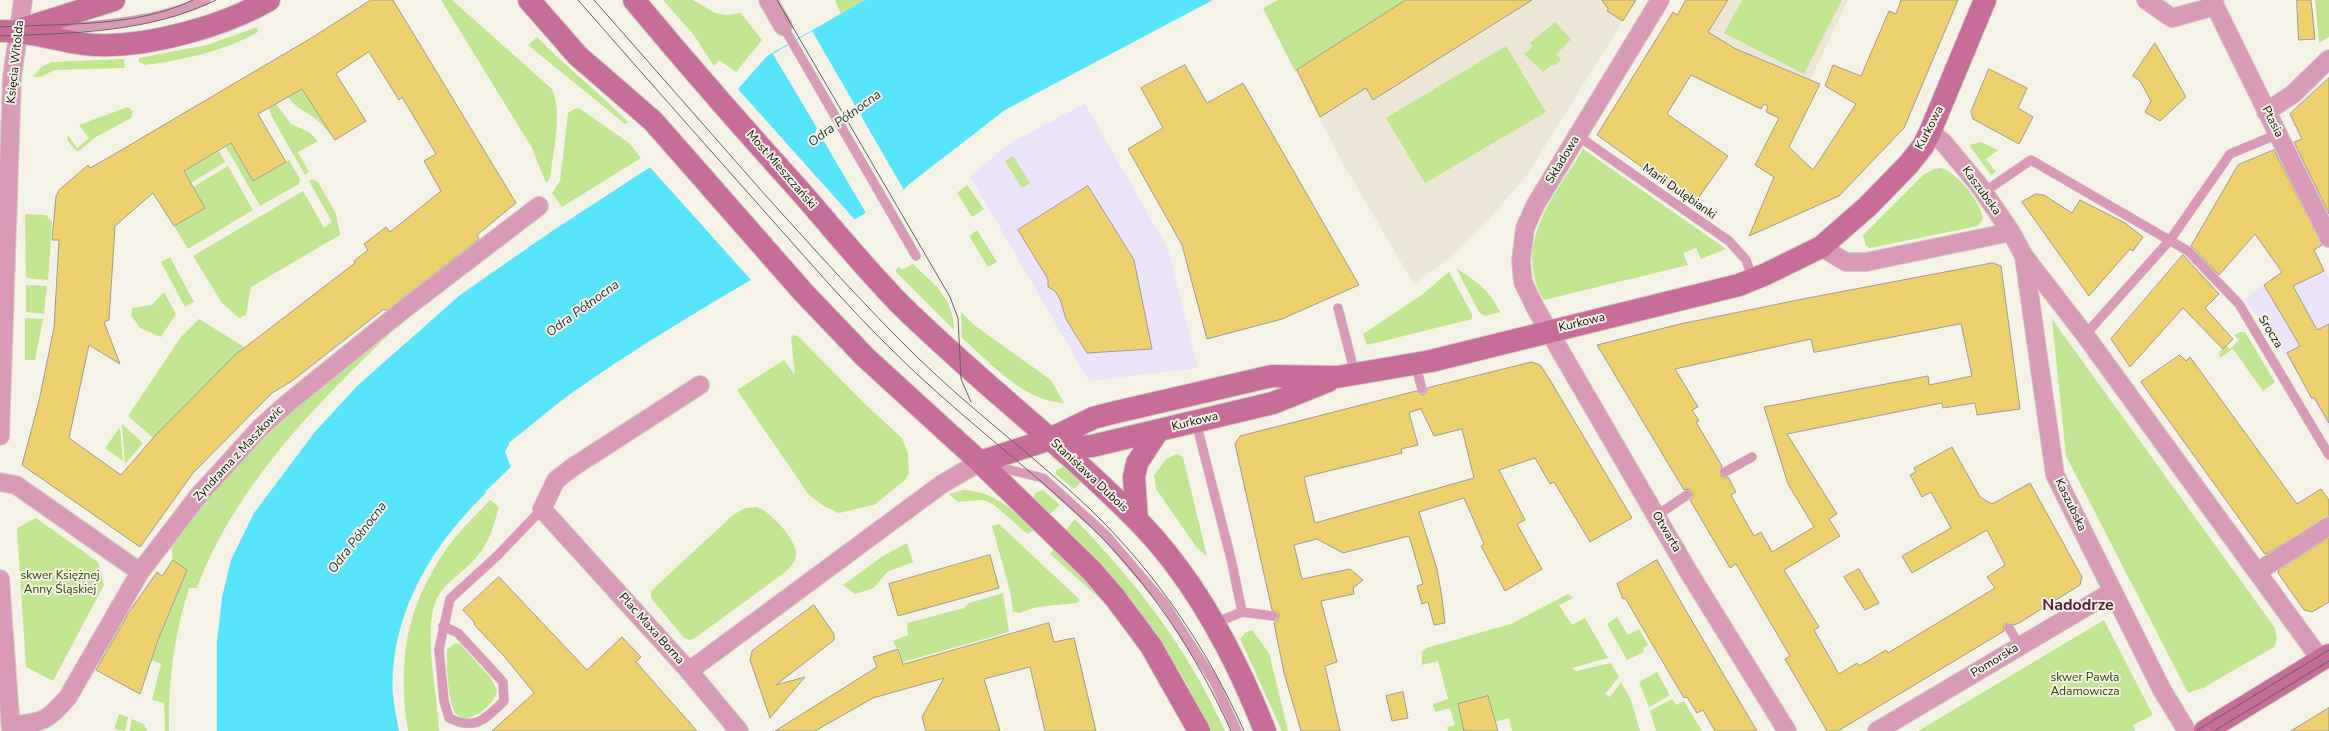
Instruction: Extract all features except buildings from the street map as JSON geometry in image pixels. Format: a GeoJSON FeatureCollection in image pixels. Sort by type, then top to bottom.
{"type":"FeatureCollection","features":[{"type":"Feature","properties":{"kind":"main road"},"geometry":{"type":"LineString","coordinates":[[9,31],[114,0]]}},
{"type":"Feature","properties":{"kind":"main road"},"geometry":{"type":"LineString","coordinates":[[9,31],[97,45],[126,43],[181,35],[230,18],[270,0]]}},
{"type":"Feature","properties":{"kind":"main road"},"geometry":{"type":"LineString","coordinates":[[529,0],[578,56],[653,121],[803,292],[865,357],[980,462],[1075,554],[1116,599],[1165,668],[1199,731]]}},
{"type":"Feature","properties":{"kind":"main road","name":"Most Mieszczański"},"geometry":{"type":"LineString","coordinates":[[634,0],[701,79],[861,261]]}},
{"type":"Feature","properties":{"kind":"main road","name":"Kurkowa"},"geometry":{"type":"LineString","coordinates":[[980,462],[1050,440],[1093,418],[1272,376],[1346,375],[1416,363],[1739,285],[1753,279],[1821,247],[1867,207],[1902,171],[1923,146],[1936,137],[1985,0]]}},
{"type":"Feature","properties":{"kind":"main road","name":"Stanisława Dubois"},"geometry":{"type":"LineString","coordinates":[[861,261],[898,301],[958,360],[1070,456],[1137,520],[1162,548],[1215,623],[1265,731]]}},
{"type":"Feature","properties":{"kind":"main road","name":"Kurkowa"},"geometry":{"type":"LineString","coordinates":[[1050,440],[1076,447],[1092,446],[1278,401],[1346,375]]}},
{"type":"Feature","properties":{"kind":"main road"},"geometry":{"type":"LineString","coordinates":[[1137,520],[1134,477],[1137,462],[1158,431]]}},
{"type":"Feature","properties":{"kind":"main road"},"geometry":{"type":"LineString","coordinates":[[2205,731],[2325,658]]}},
{"type":"Feature","properties":{"kind":"street","name":"Księcia Witolda"},"geometry":{"type":"LineString","coordinates":[[0,436],[11,104],[9,31],[23,0]]}},
{"type":"Feature","properties":{"kind":"street"},"geometry":{"type":"LineString","coordinates":[[768,0],[783,26]]}},
{"type":"Feature","properties":{"kind":"street","name":"Składowa"},"geometry":{"type":"LineString","coordinates":[[1548,332],[1523,282],[1521,261],[1525,228],[1536,204],[1660,0]]}},
{"type":"Feature","properties":{"kind":"street","name":"Ptasia"},"geometry":{"type":"LineString","coordinates":[[2146,0],[2172,18],[2214,3],[2266,112],[2329,238]]}},
{"type":"Feature","properties":{"kind":"street"},"geometry":{"type":"LineString","coordinates":[[2266,112],[2293,94],[2329,59]]}},
{"type":"Feature","properties":{"kind":"street","name":"Kaszubska"},"geometry":{"type":"LineString","coordinates":[[1936,137],[1984,192],[2011,232],[2024,256],[2085,335],[2257,572],[2325,658]]}},
{"type":"Feature","properties":{"kind":"street","name":"Zyndrama z Maszkowic"},"geometry":{"type":"LineString","coordinates":[[11,728],[41,722],[54,713],[68,697],[140,572],[199,495],[261,428],[289,402],[417,298],[539,206]]}},
{"type":"Feature","properties":{"kind":"street"},"geometry":{"type":"LineString","coordinates":[[1821,247],[1846,262],[1866,262],[2011,232]]}},
{"type":"Feature","properties":{"kind":"street","name":"Kaszubska"},"geometry":{"type":"LineString","coordinates":[[2024,256],[2052,465],[2055,475],[2162,690],[2187,731]]}},
{"type":"Feature","properties":{"kind":"street","name":"Otwarta"},"geometry":{"type":"LineString","coordinates":[[1548,332],[1565,358],[1656,516],[1787,731]]}},
{"type":"Feature","properties":{"kind":"street"},"geometry":{"type":"LineString","coordinates":[[542,509],[549,491],[561,476],[700,385]]}},
{"type":"Feature","properties":{"kind":"street","name":"Plac Maxa Borna"},"geometry":{"type":"LineString","coordinates":[[542,509],[689,671],[942,484],[980,462]]}},
{"type":"Feature","properties":{"kind":"street"},"geometry":{"type":"LineString","coordinates":[[0,482],[16,485],[140,572]]}},
{"type":"Feature","properties":{"kind":"street"},"geometry":{"type":"LineString","coordinates":[[2257,572],[2329,526]]}},
{"type":"Feature","properties":{"kind":"street"},"geometry":{"type":"LineString","coordinates":[[0,579],[11,728]]}},
{"type":"Feature","properties":{"kind":"street","name":"Pomorska"},"geometry":{"type":"LineString","coordinates":[[1877,731],[2113,591]]}},
{"type":"Feature","properties":{"kind":"street"},"geometry":{"type":"LineString","coordinates":[[689,671],[739,731]]}},
{"type":"Feature","properties":{"kind":"lane"},"geometry":{"type":"LineString","coordinates":[[9,31],[118,24],[152,19],[206,0]]}},
{"type":"Feature","properties":{"kind":"lane"},"geometry":{"type":"LineString","coordinates":[[783,26],[916,256]]}},
{"type":"Feature","properties":{"kind":"lane"},"geometry":{"type":"LineString","coordinates":[[2085,335],[2170,240],[2230,154],[2278,134]]}},
{"type":"Feature","properties":{"kind":"lane","name":"Marii Dulębianki"},"geometry":{"type":"LineString","coordinates":[[1578,136],[1729,241],[1746,260],[1753,279]]}},
{"type":"Feature","properties":{"kind":"lane","name":"Srocza"},"geometry":{"type":"LineString","coordinates":[[1984,192],[2031,160],[2186,249],[2239,304],[2329,455]]}},
{"type":"Feature","properties":{"kind":"lane"},"geometry":{"type":"LineString","coordinates":[[1338,308],[1346,375]]}},
{"type":"Feature","properties":{"kind":"lane"},"geometry":{"type":"LineString","coordinates":[[1416,363],[1422,389]]}},
{"type":"Feature","properties":{"kind":"lane"},"geometry":{"type":"LineString","coordinates":[[1196,422],[1232,562],[1242,612]]}},
{"type":"Feature","properties":{"kind":"lane"},"geometry":{"type":"LineString","coordinates":[[1725,472],[1752,457]]}},
{"type":"Feature","properties":{"kind":"lane"},"geometry":{"type":"LineString","coordinates":[[980,462],[1043,478],[1105,534],[1164,603],[1214,681],[1237,731]]}},
{"type":"Feature","properties":{"kind":"lane"},"geometry":{"type":"LineString","coordinates":[[1656,516],[1687,495]]}},
{"type":"Feature","properties":{"kind":"lane"},"geometry":{"type":"LineString","coordinates":[[443,626],[458,633],[503,682],[504,701],[483,722],[460,724],[449,718],[444,701],[439,649],[443,626],[450,599],[497,556],[542,509]]}},
{"type":"Feature","properties":{"kind":"lane"},"geometry":{"type":"LineString","coordinates":[[1215,623],[1242,612],[1273,616]]}},
{"type":"Feature","properties":{"kind":"lane"},"geometry":{"type":"LineString","coordinates":[[2008,628],[2020,646]]}},
{"type":"Feature","properties":{"kind":"shaded area"},"geometry":{"type":"Polygon","coordinates":[[[1279,0],[1636,0],[1529,172],[1488,221],[1451,257],[1414,284],[1346,169],[1263,8],[1279,0]]]}},
{"type":"Feature","properties":{"kind":"shaded area"},"geometry":{"type":"Polygon","coordinates":[[[1686,0],[1848,0],[1810,80],[1736,49],[1677,15],[1686,0]]]}},
{"type":"Feature","properties":{"kind":"shaded area"},"geometry":{"type":"Polygon","coordinates":[[[1085,104],[1168,249],[1198,368],[1089,381],[970,176],[1012,142],[1085,104]]]}},
{"type":"Feature","properties":{"kind":"shaded area"},"geometry":{"type":"Polygon","coordinates":[[[2315,249],[2329,278],[2329,428],[2292,364],[2244,299],[2315,249]]]}},
{"type":"Feature","properties":{"kind":"green space"},"geometry":{"type":"Polygon","coordinates":[[[441,0],[452,0],[552,89],[557,110],[557,121],[550,179],[546,183],[532,148],[441,0]]]}},
{"type":"Feature","properties":{"kind":"green space"},"geometry":{"type":"Polygon","coordinates":[[[663,0],[693,0],[715,13],[727,15],[741,13],[762,40],[736,72],[719,60],[714,66],[693,34],[663,0]]]}},
{"type":"Feature","properties":{"kind":"green space"},"geometry":{"type":"Polygon","coordinates":[[[835,0],[865,0],[841,14],[835,0]]]}},
{"type":"Feature","properties":{"kind":"green space"},"geometry":{"type":"Polygon","coordinates":[[[1278,0],[1405,1],[1295,71],[1263,8],[1278,0]]]}},
{"type":"Feature","properties":{"kind":"green space"},"geometry":{"type":"Polygon","coordinates":[[[1742,0],[1842,0],[1804,74],[1724,33],[1742,0]]]}},
{"type":"Feature","properties":{"kind":"green space"},"geometry":{"type":"Polygon","coordinates":[[[2315,0],[2329,0],[2329,37],[2319,43],[2315,0]]]}},
{"type":"Feature","properties":{"kind":"green space"},"geometry":{"type":"Polygon","coordinates":[[[1555,22],[1571,39],[1556,54],[1561,59],[1555,66],[1553,64],[1543,72],[1524,54],[1533,46],[1530,43],[1555,22]]]}},
{"type":"Feature","properties":{"kind":"green space"},"geometry":{"type":"Polygon","coordinates":[[[257,27],[258,32],[245,39],[203,54],[145,65],[139,62],[139,58],[207,45],[257,27]]]}},
{"type":"Feature","properties":{"kind":"green space"},"geometry":{"type":"Polygon","coordinates":[[[537,37],[628,122],[625,124],[528,45],[537,37]]]}},
{"type":"Feature","properties":{"kind":"green space"},"geometry":{"type":"Polygon","coordinates":[[[1506,46],[1546,112],[1425,183],[1386,118],[1506,46]]]}},
{"type":"Feature","properties":{"kind":"green space"},"geometry":{"type":"Polygon","coordinates":[[[124,59],[125,68],[55,70],[40,77],[33,77],[41,67],[52,62],[124,59]]]}},
{"type":"Feature","properties":{"kind":"green space"},"geometry":{"type":"Polygon","coordinates":[[[302,89],[335,140],[314,117],[296,106],[288,97],[302,89]]]}},
{"type":"Feature","properties":{"kind":"green space"},"geometry":{"type":"Polygon","coordinates":[[[276,104],[291,124],[309,132],[318,141],[298,152],[309,172],[305,175],[272,117],[269,108],[276,104]]]}},
{"type":"Feature","properties":{"kind":"green space"},"geometry":{"type":"Polygon","coordinates":[[[128,107],[133,111],[131,118],[96,137],[79,151],[75,150],[67,140],[68,135],[77,148],[89,138],[79,125],[128,107]]]}},
{"type":"Feature","properties":{"kind":"green space"},"geometry":{"type":"Polygon","coordinates":[[[579,108],[629,143],[641,158],[562,207],[552,193],[560,181],[568,113],[579,108]]]}},
{"type":"Feature","properties":{"kind":"green space"},"geometry":{"type":"Polygon","coordinates":[[[1981,142],[1998,150],[1986,159],[1996,172],[1991,175],[1969,145],[1981,142]]]}},
{"type":"Feature","properties":{"kind":"green space"},"geometry":{"type":"Polygon","coordinates":[[[231,144],[253,181],[289,160],[300,179],[299,184],[260,206],[226,147],[231,144]]]}},
{"type":"Feature","properties":{"kind":"green space"},"geometry":{"type":"Polygon","coordinates":[[[1583,149],[1726,249],[1701,259],[1696,248],[1683,253],[1688,265],[1544,300],[1535,279],[1532,259],[1534,240],[1550,203],[1583,149]]]}},
{"type":"Feature","properties":{"kind":"green space"},"geometry":{"type":"Polygon","coordinates":[[[219,151],[225,162],[191,183],[184,171],[219,151]]]}},
{"type":"Feature","properties":{"kind":"green space"},"geometry":{"type":"Polygon","coordinates":[[[1013,156],[1030,183],[1022,188],[1005,161],[1013,156]]]}},
{"type":"Feature","properties":{"kind":"green space"},"geometry":{"type":"Polygon","coordinates":[[[228,166],[253,210],[188,249],[174,226],[205,208],[193,187],[228,166]]]}},
{"type":"Feature","properties":{"kind":"green space"},"geometry":{"type":"Polygon","coordinates":[[[1941,168],[1954,175],[1968,189],[1982,212],[1983,219],[1978,226],[1870,248],[1866,246],[1863,235],[1923,175],[1934,169],[1941,168]]]}},
{"type":"Feature","properties":{"kind":"green space"},"geometry":{"type":"Polygon","coordinates":[[[312,179],[318,182],[336,214],[340,235],[251,287],[246,315],[239,318],[222,303],[193,256],[303,191],[324,228],[332,222],[309,181],[312,179]]]}},
{"type":"Feature","properties":{"kind":"green space"},"geometry":{"type":"Polygon","coordinates":[[[967,185],[984,209],[972,217],[957,193],[967,185]]]}},
{"type":"Feature","properties":{"kind":"green space"},"geometry":{"type":"Polygon","coordinates":[[[25,214],[46,215],[52,222],[48,280],[26,278],[25,214]]]}},
{"type":"Feature","properties":{"kind":"green space"},"geometry":{"type":"Polygon","coordinates":[[[977,230],[997,262],[988,267],[969,236],[977,230]]]}},
{"type":"Feature","properties":{"kind":"green space"},"geometry":{"type":"Polygon","coordinates":[[[170,257],[194,302],[185,307],[161,262],[170,257]]]}},
{"type":"Feature","properties":{"kind":"green space"},"geometry":{"type":"Polygon","coordinates":[[[913,264],[941,292],[946,300],[953,318],[954,330],[895,271],[899,267],[902,270],[913,264]]]}},
{"type":"Feature","properties":{"kind":"green space"},"geometry":{"type":"Polygon","coordinates":[[[1456,268],[1487,291],[1500,312],[1485,316],[1479,312],[1456,268]]]}},
{"type":"Feature","properties":{"kind":"green space"},"geometry":{"type":"Polygon","coordinates":[[[1449,272],[1472,314],[1472,319],[1367,345],[1363,334],[1423,294],[1449,272]]]}},
{"type":"Feature","properties":{"kind":"green space"},"geometry":{"type":"Polygon","coordinates":[[[26,285],[47,286],[44,314],[26,312],[26,285]]]}},
{"type":"Feature","properties":{"kind":"green space"},"geometry":{"type":"Polygon","coordinates":[[[164,292],[176,314],[161,337],[140,328],[131,315],[132,308],[152,305],[164,292]]]}},
{"type":"Feature","properties":{"kind":"green space"},"geometry":{"type":"Polygon","coordinates":[[[961,312],[974,325],[1051,380],[1064,403],[1049,401],[1035,396],[1009,380],[962,338],[961,312]]]}},
{"type":"Feature","properties":{"kind":"green space"},"geometry":{"type":"Polygon","coordinates":[[[25,318],[43,319],[35,360],[25,360],[25,318]]]}},
{"type":"Feature","properties":{"kind":"green space"},"geometry":{"type":"Polygon","coordinates":[[[199,319],[246,348],[153,438],[128,416],[181,337],[199,319]]]}},
{"type":"Feature","properties":{"kind":"green space"},"geometry":{"type":"Polygon","coordinates":[[[406,319],[345,378],[286,442],[234,512],[214,550],[197,588],[189,588],[179,623],[171,677],[169,731],[165,731],[164,703],[152,700],[161,664],[151,660],[187,570],[173,560],[171,545],[193,516],[273,427],[406,319]]]}},
{"type":"Feature","properties":{"kind":"green space"},"geometry":{"type":"Polygon","coordinates":[[[2052,319],[2275,628],[2277,639],[2274,647],[2203,688],[2188,693],[2066,456],[2052,319]]]}},
{"type":"Feature","properties":{"kind":"green space"},"geometry":{"type":"Polygon","coordinates":[[[2240,332],[2245,332],[2275,382],[2263,391],[2233,349],[2220,358],[2219,353],[2225,345],[2230,349],[2239,340],[2234,335],[2240,332]]]}},
{"type":"Feature","properties":{"kind":"green space"},"geometry":{"type":"Polygon","coordinates":[[[794,335],[798,336],[865,404],[902,438],[908,454],[909,473],[905,480],[874,505],[839,513],[824,506],[809,495],[737,390],[784,360],[795,375],[791,337],[794,335]]]}},
{"type":"Feature","properties":{"kind":"green space"},"geometry":{"type":"Polygon","coordinates":[[[122,424],[143,443],[125,464],[122,424]]]}},
{"type":"Feature","properties":{"kind":"green space"},"geometry":{"type":"Polygon","coordinates":[[[120,427],[123,461],[105,448],[120,427]]]}},
{"type":"Feature","properties":{"kind":"green space"},"geometry":{"type":"Polygon","coordinates":[[[1177,454],[1183,457],[1207,556],[1197,548],[1156,489],[1154,475],[1166,459],[1177,454]]]}},
{"type":"Feature","properties":{"kind":"green space"},"geometry":{"type":"Polygon","coordinates":[[[1063,467],[1082,481],[1074,489],[1056,474],[1056,470],[1063,467]]]}},
{"type":"Feature","properties":{"kind":"green space"},"geometry":{"type":"Polygon","coordinates":[[[964,490],[976,491],[995,498],[1011,509],[1035,530],[1027,534],[993,504],[984,500],[958,502],[949,494],[964,490]]]}},
{"type":"Feature","properties":{"kind":"green space"},"geometry":{"type":"Polygon","coordinates":[[[1043,490],[1060,505],[1049,515],[1033,501],[1035,493],[1043,490]]]}},
{"type":"Feature","properties":{"kind":"green space"},"geometry":{"type":"Polygon","coordinates":[[[490,500],[499,507],[492,531],[486,544],[471,563],[452,579],[440,593],[433,611],[431,645],[439,731],[408,731],[404,681],[405,657],[408,635],[414,613],[433,570],[447,548],[462,529],[490,500]]]}},
{"type":"Feature","properties":{"kind":"green space"},"geometry":{"type":"Polygon","coordinates":[[[757,507],[769,514],[782,527],[792,541],[796,554],[794,562],[784,573],[695,638],[690,640],[684,638],[651,598],[651,591],[733,515],[745,508],[757,507]]]}},
{"type":"Feature","properties":{"kind":"green space","name":"skwer Księżnej Anny Śląskiej"},"geometry":{"type":"Polygon","coordinates":[[[36,518],[98,562],[104,585],[53,681],[26,667],[17,528],[36,518]]]}},
{"type":"Feature","properties":{"kind":"green space"},"geometry":{"type":"Polygon","coordinates":[[[1075,519],[1120,568],[1159,618],[1194,672],[1225,731],[1210,731],[1182,675],[1165,649],[1128,599],[1066,530],[1075,519]]]}},
{"type":"Feature","properties":{"kind":"green space"},"geometry":{"type":"Polygon","coordinates":[[[999,524],[1080,600],[1077,603],[1037,607],[1019,613],[1013,612],[1010,591],[992,526],[999,524]]]}},
{"type":"Feature","properties":{"kind":"green space"},"geometry":{"type":"Polygon","coordinates":[[[907,543],[913,562],[887,572],[874,588],[855,594],[843,585],[883,556],[907,543]]]}},
{"type":"Feature","properties":{"kind":"green space"},"geometry":{"type":"Polygon","coordinates":[[[1055,547],[1095,589],[1107,605],[1050,554],[1055,547]]]}},
{"type":"Feature","properties":{"kind":"green space"},"geometry":{"type":"Polygon","coordinates":[[[1003,593],[1009,632],[903,662],[899,648],[896,648],[893,641],[908,635],[907,623],[964,608],[969,603],[1003,593]]]}},
{"type":"Feature","properties":{"kind":"green space"},"geometry":{"type":"Polygon","coordinates":[[[1568,594],[1573,598],[1559,605],[1572,625],[1585,618],[1608,658],[1572,668],[1576,671],[1611,663],[1619,677],[1605,694],[1610,697],[1621,682],[1631,700],[1640,731],[1512,731],[1509,718],[1460,731],[1448,731],[1447,727],[1455,725],[1450,708],[1435,712],[1433,704],[1448,699],[1438,661],[1422,665],[1422,652],[1426,648],[1511,624],[1568,594]]]}},
{"type":"Feature","properties":{"kind":"green space"},"geometry":{"type":"Polygon","coordinates":[[[1617,617],[1628,635],[1639,629],[1648,645],[1643,648],[1644,652],[1627,660],[1607,624],[1617,617]]]}},
{"type":"Feature","properties":{"kind":"green space","name":"skwer Pawła Adamowicza"},"geometry":{"type":"Polygon","coordinates":[[[2104,620],[2153,715],[2133,725],[2135,731],[1918,731],[2104,620]]]}},
{"type":"Feature","properties":{"kind":"green space"},"geometry":{"type":"Polygon","coordinates":[[[1252,630],[1269,653],[1288,731],[1282,731],[1240,639],[1245,633],[1252,630]]]}},
{"type":"Feature","properties":{"kind":"green space"},"geometry":{"type":"Polygon","coordinates":[[[456,643],[460,644],[490,677],[497,690],[495,696],[486,708],[472,717],[465,718],[459,716],[454,711],[450,698],[447,671],[447,649],[456,643]]]}},
{"type":"Feature","properties":{"kind":"green space"},"geometry":{"type":"Polygon","coordinates":[[[1657,672],[1670,695],[1649,707],[1639,682],[1657,672]]]}},
{"type":"Feature","properties":{"kind":"green space"},"geometry":{"type":"Polygon","coordinates":[[[1672,699],[1676,705],[1684,701],[1702,731],[1656,731],[1650,711],[1672,699]]]}},
{"type":"Feature","properties":{"kind":"green space"},"geometry":{"type":"Polygon","coordinates":[[[119,714],[128,717],[125,731],[114,729],[119,714]]]}},
{"type":"Feature","properties":{"kind":"green space"},"geometry":{"type":"Polygon","coordinates":[[[131,719],[144,724],[147,731],[130,731],[131,719]]]}},
{"type":"Feature","properties":{"kind":"water","name":"Odra Północna"},"geometry":{"type":"Polygon","coordinates":[[[865,0],[1213,0],[1005,110],[908,185],[904,190],[651,340],[569,395],[510,442],[505,452],[511,467],[485,492],[486,493],[466,514],[431,559],[417,584],[406,610],[398,638],[394,666],[393,695],[399,731],[217,731],[217,642],[222,597],[231,560],[254,513],[314,433],[357,386],[460,295],[552,231],[658,162],[738,89],[767,56],[865,0]]]}},
{"type":"Feature","properties":{"kind":"pier"},"geometry":{"type":"Polygon","coordinates":[[[812,31],[856,107],[863,110],[861,116],[904,190],[866,213],[822,138],[819,139],[814,136],[817,128],[773,54],[812,31]]]}},
{"type":"Feature","properties":{"kind":"pier"},"geometry":{"type":"Polygon","coordinates":[[[737,88],[856,221],[752,281],[648,165],[657,160],[737,88]]]}},
{"type":"Feature","properties":{"kind":"tram line"},"geometry":{"type":"LineString","coordinates":[[0,27],[123,20],[171,9],[193,0]]}},
{"type":"Feature","properties":{"kind":"tram line"},"geometry":{"type":"LineString","coordinates":[[0,36],[83,32],[137,25],[190,11],[216,0]]}},
{"type":"Feature","properties":{"kind":"tram line"},"geometry":{"type":"LineString","coordinates":[[578,0],[811,264],[875,333],[940,395],[1040,480],[1110,546],[1131,570],[1170,621],[1203,675],[1231,731]]}},
{"type":"Feature","properties":{"kind":"tram line"},"geometry":{"type":"LineString","coordinates":[[594,0],[767,197],[840,278],[897,337],[937,376],[1069,489],[1137,559],[1158,585],[1196,641],[1214,670],[1244,731]]}},
{"type":"Feature","properties":{"kind":"tram line"},"geometry":{"type":"LineString","coordinates":[[777,0],[950,297],[958,318],[961,379],[971,402]]}},
{"type":"Feature","properties":{"kind":"tram line"},"geometry":{"type":"LineString","coordinates":[[2196,731],[2329,650]]}},
{"type":"Feature","properties":{"kind":"tram line"},"geometry":{"type":"LineString","coordinates":[[2214,731],[2329,661]]}},
{"type":"Feature","properties":{"kind":"district","name":"Nadodrze"},"geometry":{"type":"Point","coordinates":[2078,606]}}]}
